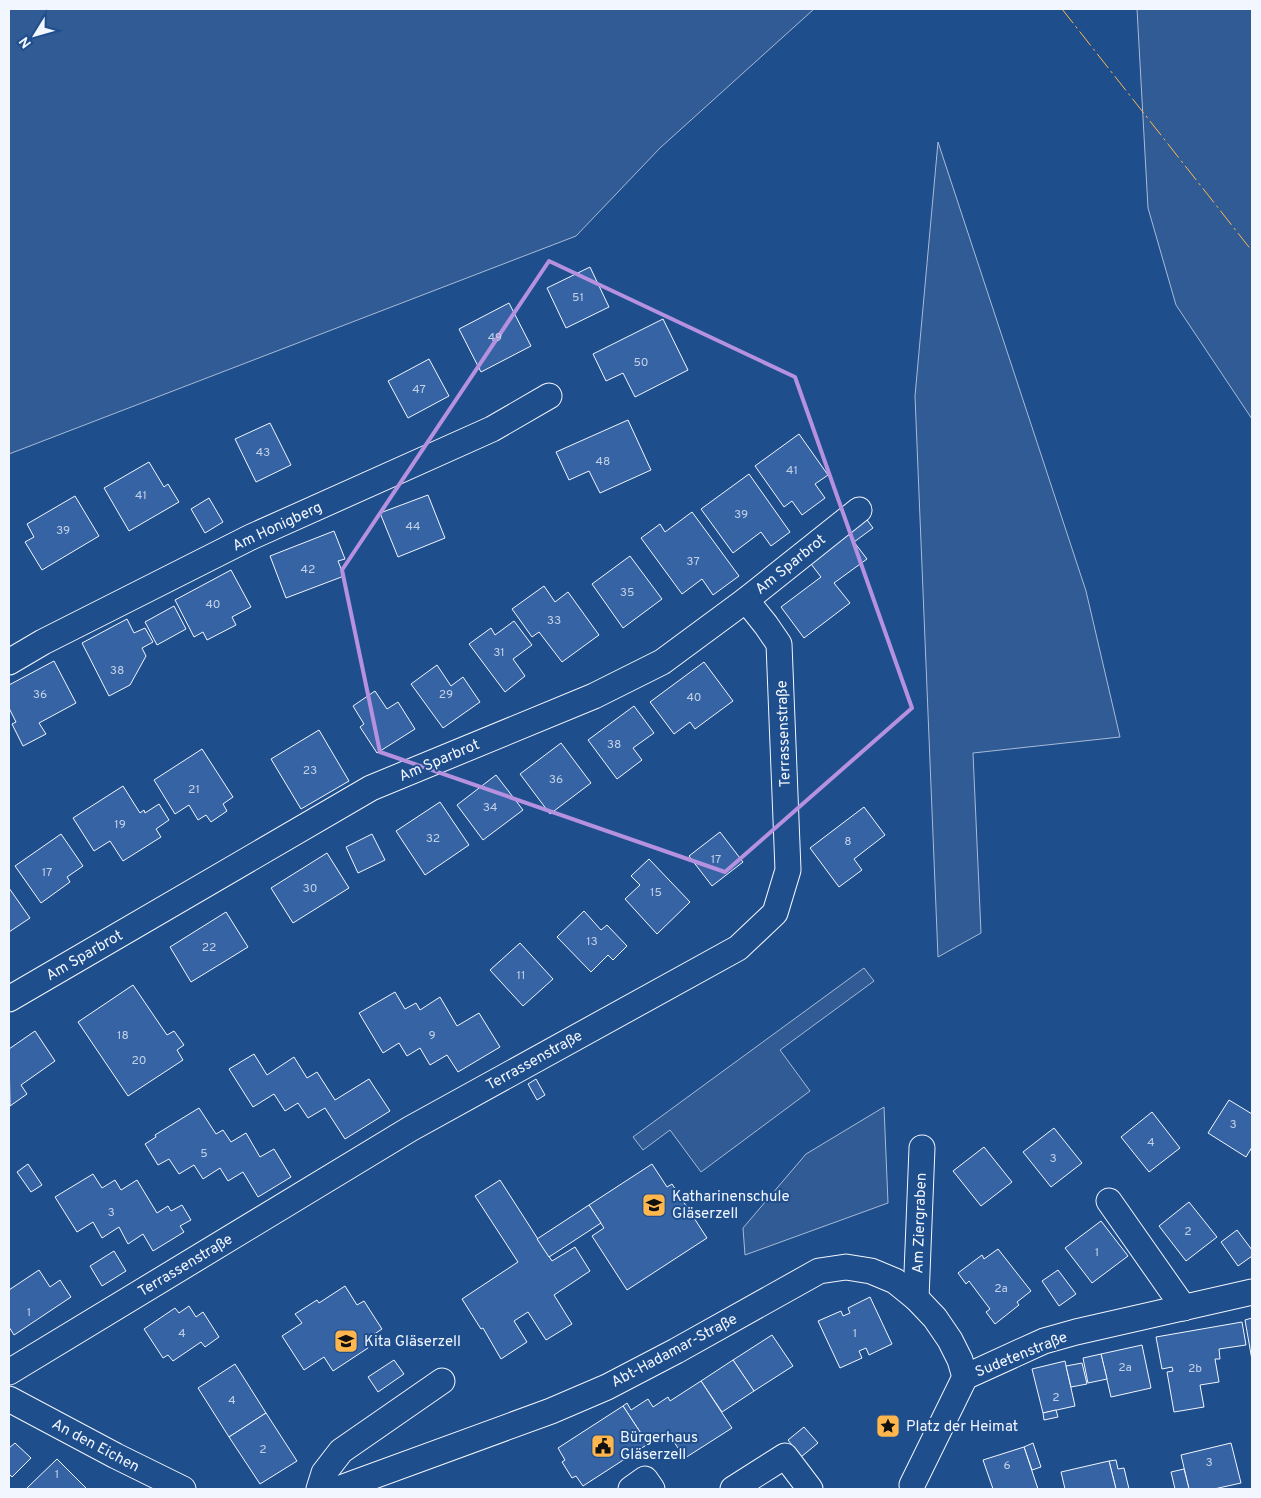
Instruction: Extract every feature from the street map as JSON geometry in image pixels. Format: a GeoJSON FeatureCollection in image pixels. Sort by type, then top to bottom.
{"type":"FeatureCollection","features":[{"type":"Feature","properties":{"kind":"street","name":"Am Honigberg"},"geometry":{"type":"LineString","coordinates":[[9,662],[43,642],[250,537],[492,429],[549,396]]}},
{"type":"Feature","properties":{"kind":"street","name":"Am Sparbrot"},"geometry":{"type":"LineString","coordinates":[[9,999],[371,788],[594,696],[662,662],[746,600],[859,510]]}},
{"type":"Feature","properties":{"kind":"street","name":"Terrassenstraße"},"geometry":{"type":"LineString","coordinates":[[9,1372],[410,1129],[738,948],[775,913],[788,870],[780,644],[746,600]]}},
{"type":"Feature","properties":{"kind":"street","name":"Am Ziergraben"},"geometry":{"type":"LineString","coordinates":[[916,1298],[922,1148]]}},
{"type":"Feature","properties":{"kind":"street"},"geometry":{"type":"LineString","coordinates":[[1109,1201],[1184,1308]]}},
{"type":"Feature","properties":{"kind":"street","name":"Abt-Hadamar-Straße"},"geometry":{"type":"LineString","coordinates":[[338,1489],[551,1411],[607,1387],[676,1351],[819,1271],[846,1267],[872,1271],[895,1281],[916,1298],[935,1318],[950,1340],[960,1360],[965,1377]]}},
{"type":"Feature","properties":{"kind":"street","name":"Sudetenstraße"},"geometry":{"type":"LineString","coordinates":[[911,1488],[965,1377],[1044,1341],[1252,1292]]}},
{"type":"Feature","properties":{"kind":"street"},"geometry":{"type":"LineString","coordinates":[[319,1489],[324,1473],[341,1451],[442,1381]]}},
{"type":"Feature","properties":{"kind":"street","name":"An den Eichen"},"geometry":{"type":"LineString","coordinates":[[9,1399],[183,1489]]}},
{"type":"Feature","properties":{"kind":"street"},"geometry":{"type":"LineString","coordinates":[[733,1489],[786,1456],[810,1489]]}},
{"type":"Feature","properties":{"kind":"street"},"geometry":{"type":"LineString","coordinates":[[631,1489],[645,1479],[652,1489]]}},
{"type":"Feature","properties":{"kind":"highlighted area"},"geometry":{"type":"Polygon","coordinates":[[[549,261],[795,377],[912,708],[725,872],[380,752],[342,570],[549,261]]]}},
{"type":"Feature","properties":{"kind":"shaded area"},"geometry":{"type":"Polygon","coordinates":[[[9,9],[814,9],[660,148],[576,236],[9,454],[9,9]]]}},
{"type":"Feature","properties":{"kind":"shaded area"},"geometry":{"type":"Polygon","coordinates":[[[1137,9],[1252,9],[1252,419],[1176,305],[1148,208],[1137,9]]]}},
{"type":"Feature","properties":{"kind":"shaded area"},"geometry":{"type":"Polygon","coordinates":[[[938,142],[1086,591],[1120,737],[973,753],[981,933],[938,957],[915,396],[938,142]]]}},
{"type":"Feature","properties":{"kind":"shaded area"},"geometry":{"type":"Polygon","coordinates":[[[864,968],[874,981],[780,1050],[810,1091],[701,1172],[670,1130],[643,1150],[633,1137],[864,968]]]}},
{"type":"Feature","properties":{"kind":"shaded area"},"geometry":{"type":"Polygon","coordinates":[[[884,1107],[888,1203],[745,1255],[743,1228],[806,1154],[884,1107]]]}},
{"type":"Feature","properties":{"kind":"building"},"geometry":{"type":"Polygon","coordinates":[[[590,267],[609,307],[566,328],[547,288],[590,267]]]}},
{"type":"Feature","properties":{"kind":"building"},"geometry":{"type":"Polygon","coordinates":[[[509,303],[531,346],[481,372],[459,329],[509,303]]]}},
{"type":"Feature","properties":{"kind":"building"},"geometry":{"type":"Polygon","coordinates":[[[663,319],[688,370],[635,397],[623,373],[606,381],[593,354],[663,319]]]}},
{"type":"Feature","properties":{"kind":"building"},"geometry":{"type":"Polygon","coordinates":[[[429,359],[449,396],[408,418],[388,381],[429,359]]]}},
{"type":"Feature","properties":{"kind":"building"},"geometry":{"type":"Polygon","coordinates":[[[628,420],[651,470],[600,493],[589,471],[569,480],[556,452],[628,420]]]}},
{"type":"Feature","properties":{"kind":"building"},"geometry":{"type":"Polygon","coordinates":[[[270,423],[291,465],[256,482],[235,439],[270,423]]]}},
{"type":"Feature","properties":{"kind":"building"},"geometry":{"type":"Polygon","coordinates":[[[799,434],[828,475],[815,484],[825,498],[802,515],[792,501],[784,507],[755,466],[799,434]]]}},
{"type":"Feature","properties":{"kind":"building"},"geometry":{"type":"Polygon","coordinates":[[[149,462],[164,487],[168,484],[179,502],[129,531],[104,488],[149,462]]]}},
{"type":"Feature","properties":{"kind":"building"},"geometry":{"type":"Polygon","coordinates":[[[749,474],[790,532],[771,546],[761,532],[733,553],[701,509],[749,474]]]}},
{"type":"Feature","properties":{"kind":"building"},"geometry":{"type":"Polygon","coordinates":[[[428,495],[445,538],[398,557],[380,513],[428,495]]]}},
{"type":"Feature","properties":{"kind":"building"},"geometry":{"type":"Polygon","coordinates":[[[75,496],[99,536],[42,570],[25,542],[34,537],[27,524],[75,496]]]}},
{"type":"Feature","properties":{"kind":"building"},"geometry":{"type":"Polygon","coordinates":[[[209,498],[223,522],[205,533],[191,509],[209,498]]]}},
{"type":"Feature","properties":{"kind":"building"},"geometry":{"type":"Polygon","coordinates":[[[692,512],[739,576],[713,595],[702,579],[682,594],[641,538],[660,524],[665,532],[692,512]]]}},
{"type":"Feature","properties":{"kind":"building"},"geometry":{"type":"Polygon","coordinates":[[[865,517],[873,528],[854,542],[867,559],[834,583],[850,603],[804,638],[781,607],[821,577],[808,560],[865,517]]]}},
{"type":"Feature","properties":{"kind":"building"},"geometry":{"type":"Polygon","coordinates":[[[334,531],[345,559],[338,561],[344,576],[286,598],[270,556],[334,531]]]}},
{"type":"Feature","properties":{"kind":"building"},"geometry":{"type":"Polygon","coordinates":[[[630,556],[662,599],[623,628],[592,584],[630,556]]]}},
{"type":"Feature","properties":{"kind":"building"},"geometry":{"type":"Polygon","coordinates":[[[231,570],[251,607],[232,617],[236,625],[207,640],[203,632],[194,637],[175,600],[231,570]]]}},
{"type":"Feature","properties":{"kind":"building"},"geometry":{"type":"Polygon","coordinates":[[[544,586],[555,602],[568,592],[599,635],[562,662],[539,632],[532,637],[512,609],[544,586]]]}},
{"type":"Feature","properties":{"kind":"building"},"geometry":{"type":"Polygon","coordinates":[[[174,606],[186,629],[157,645],[145,622],[174,606]]]}},
{"type":"Feature","properties":{"kind":"building"},"geometry":{"type":"Polygon","coordinates":[[[127,619],[134,633],[145,628],[153,642],[142,648],[146,656],[130,685],[109,696],[82,643],[127,619]]]}},
{"type":"Feature","properties":{"kind":"building"},"geometry":{"type":"Polygon","coordinates":[[[514,621],[532,645],[513,659],[525,676],[505,692],[469,644],[491,628],[495,635],[514,621]]]}},
{"type":"Feature","properties":{"kind":"building"},"geometry":{"type":"Polygon","coordinates":[[[54,661],[76,703],[39,723],[46,734],[23,746],[12,724],[16,722],[9,708],[9,685],[54,661]]]}},
{"type":"Feature","properties":{"kind":"building"},"geometry":{"type":"Polygon","coordinates":[[[704,662],[733,701],[695,729],[690,722],[674,734],[650,702],[704,662]]]}},
{"type":"Feature","properties":{"kind":"building"},"geometry":{"type":"Polygon","coordinates":[[[437,665],[451,686],[463,677],[480,702],[443,728],[411,684],[437,665]]]}},
{"type":"Feature","properties":{"kind":"building"},"geometry":{"type":"Polygon","coordinates":[[[375,691],[387,709],[398,702],[415,729],[377,753],[360,727],[364,724],[353,706],[375,691]]]}},
{"type":"Feature","properties":{"kind":"building"},"geometry":{"type":"Polygon","coordinates":[[[634,706],[654,733],[633,748],[642,760],[617,779],[588,740],[634,706]]]}},
{"type":"Feature","properties":{"kind":"building"},"geometry":{"type":"Polygon","coordinates":[[[319,730],[349,781],[301,809],[271,759],[319,730]]]}},
{"type":"Feature","properties":{"kind":"building"},"geometry":{"type":"Polygon","coordinates":[[[561,743],[591,783],[550,814],[520,774],[561,743]]]}},
{"type":"Feature","properties":{"kind":"building"},"geometry":{"type":"Polygon","coordinates":[[[202,749],[233,797],[223,804],[227,811],[211,822],[206,815],[198,820],[189,805],[175,814],[154,780],[202,749]]]}},
{"type":"Feature","properties":{"kind":"building"},"geometry":{"type":"Polygon","coordinates":[[[496,775],[523,810],[483,840],[457,805],[496,775]]]}},
{"type":"Feature","properties":{"kind":"building"},"geometry":{"type":"Polygon","coordinates":[[[123,786],[140,813],[144,810],[145,813],[159,804],[169,820],[156,829],[161,837],[123,861],[110,841],[94,851],[73,818],[123,786]]]}},
{"type":"Feature","properties":{"kind":"building"},"geometry":{"type":"Polygon","coordinates":[[[440,802],[469,845],[425,875],[396,831],[440,802]]]}},
{"type":"Feature","properties":{"kind":"building"},"geometry":{"type":"Polygon","coordinates":[[[864,807],[885,835],[854,859],[862,870],[839,887],[810,848],[864,807]]]}},
{"type":"Feature","properties":{"kind":"building"},"geometry":{"type":"Polygon","coordinates":[[[720,832],[743,862],[712,886],[689,856],[720,832]]]}},
{"type":"Feature","properties":{"kind":"building"},"geometry":{"type":"Polygon","coordinates":[[[61,834],[83,866],[67,877],[70,882],[41,903],[15,866],[61,834]]]}},
{"type":"Feature","properties":{"kind":"building"},"geometry":{"type":"Polygon","coordinates":[[[372,834],[385,860],[358,873],[346,847],[372,834]]]}},
{"type":"Feature","properties":{"kind":"building"},"geometry":{"type":"Polygon","coordinates":[[[327,853],[349,888],[293,923],[271,888],[327,853]]]}},
{"type":"Feature","properties":{"kind":"building"},"geometry":{"type":"Polygon","coordinates":[[[649,859],[690,902],[657,934],[625,899],[640,885],[631,876],[649,859]]]}},
{"type":"Feature","properties":{"kind":"building"},"geometry":{"type":"Polygon","coordinates":[[[9,888],[30,918],[9,932],[9,888]]]}},
{"type":"Feature","properties":{"kind":"building"},"geometry":{"type":"Polygon","coordinates":[[[584,911],[601,930],[607,925],[627,946],[613,960],[608,955],[591,972],[557,937],[584,911]]]}},
{"type":"Feature","properties":{"kind":"building"},"geometry":{"type":"Polygon","coordinates":[[[226,912],[248,947],[191,982],[170,947],[226,912]]]}},
{"type":"Feature","properties":{"kind":"building"},"geometry":{"type":"Polygon","coordinates":[[[520,943],[553,979],[523,1006],[490,970],[520,943]]]}},
{"type":"Feature","properties":{"kind":"building"},"geometry":{"type":"Polygon","coordinates":[[[133,985],[167,1035],[174,1031],[184,1045],[177,1050],[183,1060],[128,1096],[78,1022],[133,985]]]}},
{"type":"Feature","properties":{"kind":"building"},"geometry":{"type":"Polygon","coordinates":[[[395,992],[405,1009],[416,1003],[420,1010],[440,997],[457,1026],[479,1013],[500,1047],[458,1072],[447,1055],[430,1065],[420,1048],[407,1056],[399,1043],[383,1053],[359,1013],[395,992]]]}},
{"type":"Feature","properties":{"kind":"building"},"geometry":{"type":"Polygon","coordinates":[[[35,1031],[55,1061],[21,1085],[27,1094],[10,1106],[9,1049],[35,1031]]]}},
{"type":"Feature","properties":{"kind":"building"},"geometry":{"type":"Polygon","coordinates":[[[254,1054],[267,1075],[294,1057],[307,1078],[317,1072],[335,1100],[369,1079],[390,1111],[345,1139],[325,1108],[308,1118],[298,1103],[285,1111],[274,1094],[253,1107],[229,1069],[254,1054]]]}},
{"type":"Feature","properties":{"kind":"building"},"geometry":{"type":"Polygon","coordinates":[[[536,1079],[545,1095],[537,1100],[528,1084],[536,1079]]]}},
{"type":"Feature","properties":{"kind":"building"},"geometry":{"type":"Polygon","coordinates":[[[1229,1100],[1252,1114],[1252,1147],[1246,1157],[1208,1133],[1229,1100]]]}},
{"type":"Feature","properties":{"kind":"building"},"geometry":{"type":"Polygon","coordinates":[[[199,1108],[216,1134],[223,1130],[231,1142],[246,1133],[260,1157],[274,1149],[291,1177],[258,1197],[243,1172],[228,1181],[220,1168],[203,1179],[194,1165],[179,1174],[169,1159],[158,1165],[145,1144],[156,1137],[155,1135],[199,1108]]]}},
{"type":"Feature","properties":{"kind":"building"},"geometry":{"type":"Polygon","coordinates":[[[1152,1112],[1180,1148],[1149,1172],[1121,1137],[1152,1112]]]}},
{"type":"Feature","properties":{"kind":"building"},"geometry":{"type":"Polygon","coordinates":[[[1054,1128],[1082,1163],[1051,1187],[1023,1152],[1054,1128]]]}},
{"type":"Feature","properties":{"kind":"building"},"geometry":{"type":"Polygon","coordinates":[[[984,1147],[1012,1182],[981,1206],[953,1171],[984,1147]]]}},
{"type":"Feature","properties":{"kind":"building"},"geometry":{"type":"Polygon","coordinates":[[[28,1164],[42,1185],[31,1192],[17,1172],[28,1164]]]}},
{"type":"Feature","properties":{"kind":"building"},"geometry":{"type":"Polygon","coordinates":[[[652,1164],[667,1187],[672,1184],[707,1238],[627,1290],[592,1236],[604,1228],[589,1205],[652,1164]]]}},
{"type":"Feature","properties":{"kind":"building"},"geometry":{"type":"Polygon","coordinates":[[[93,1174],[102,1188],[115,1180],[121,1190],[137,1180],[157,1213],[168,1206],[171,1211],[182,1205],[191,1220],[180,1226],[184,1232],[153,1251],[143,1234],[128,1244],[119,1227],[102,1238],[93,1222],[77,1232],[55,1197],[93,1174]]]}},
{"type":"Feature","properties":{"kind":"building"},"geometry":{"type":"Polygon","coordinates":[[[500,1180],[552,1261],[575,1247],[590,1271],[554,1295],[572,1324],[546,1340],[528,1312],[514,1321],[527,1342],[501,1359],[483,1328],[481,1329],[462,1299],[518,1262],[475,1196],[500,1180]]]}},
{"type":"Feature","properties":{"kind":"building"},"geometry":{"type":"Polygon","coordinates":[[[1189,1202],[1217,1237],[1186,1261],[1159,1226],[1189,1202]]]}},
{"type":"Feature","properties":{"kind":"building"},"geometry":{"type":"Polygon","coordinates":[[[589,1205],[601,1223],[549,1257],[537,1239],[589,1205]]]}},
{"type":"Feature","properties":{"kind":"building"},"geometry":{"type":"Polygon","coordinates":[[[1101,1221],[1128,1256],[1092,1283],[1065,1248],[1101,1221]]]}},
{"type":"Feature","properties":{"kind":"building"},"geometry":{"type":"Polygon","coordinates":[[[1237,1230],[1252,1250],[1252,1256],[1238,1266],[1221,1242],[1237,1230]]]}},
{"type":"Feature","properties":{"kind":"building"},"geometry":{"type":"Polygon","coordinates":[[[998,1249],[1031,1291],[1017,1302],[1019,1305],[995,1324],[986,1312],[990,1309],[969,1281],[966,1284],[958,1273],[982,1255],[984,1259],[998,1249]]]}},
{"type":"Feature","properties":{"kind":"building"},"geometry":{"type":"Polygon","coordinates":[[[114,1251],[126,1271],[102,1286],[90,1266],[114,1251]]]}},
{"type":"Feature","properties":{"kind":"building"},"geometry":{"type":"Polygon","coordinates":[[[39,1270],[50,1287],[60,1280],[71,1297],[14,1335],[9,1327],[9,1290],[39,1270]]]}},
{"type":"Feature","properties":{"kind":"building"},"geometry":{"type":"Polygon","coordinates":[[[1058,1270],[1076,1294],[1059,1306],[1042,1281],[1058,1270]]]}},
{"type":"Feature","properties":{"kind":"building"},"geometry":{"type":"Polygon","coordinates":[[[345,1286],[357,1305],[364,1301],[382,1329],[364,1341],[368,1348],[333,1371],[324,1357],[304,1370],[282,1336],[302,1323],[295,1314],[317,1300],[319,1303],[345,1286]]]}},
{"type":"Feature","properties":{"kind":"building"},"geometry":{"type":"Polygon","coordinates":[[[870,1297],[892,1344],[869,1355],[866,1348],[859,1351],[862,1358],[840,1368],[818,1321],[841,1311],[843,1316],[850,1313],[848,1308],[870,1297]]]}},
{"type":"Feature","properties":{"kind":"building"},"geometry":{"type":"Polygon","coordinates":[[[189,1306],[196,1317],[203,1312],[219,1337],[205,1347],[201,1342],[173,1361],[168,1355],[163,1358],[144,1329],[175,1308],[179,1313],[189,1306]]]}},
{"type":"Feature","properties":{"kind":"building"},"geometry":{"type":"Polygon","coordinates":[[[1252,1318],[1252,1360],[1245,1320],[1252,1318]]]}},
{"type":"Feature","properties":{"kind":"building"},"geometry":{"type":"Polygon","coordinates":[[[1242,1322],[1246,1345],[1219,1349],[1220,1359],[1215,1359],[1219,1382],[1200,1385],[1204,1407],[1174,1412],[1167,1372],[1173,1371],[1172,1367],[1162,1369],[1156,1337],[1242,1322]]]}},
{"type":"Feature","properties":{"kind":"building"},"geometry":{"type":"Polygon","coordinates":[[[772,1335],[793,1366],[754,1391],[733,1360],[772,1335]]]}},
{"type":"Feature","properties":{"kind":"building"},"geometry":{"type":"Polygon","coordinates":[[[1142,1345],[1151,1388],[1111,1397],[1101,1354],[1142,1345]]]}},
{"type":"Feature","properties":{"kind":"building"},"geometry":{"type":"Polygon","coordinates":[[[1101,1354],[1107,1379],[1088,1383],[1083,1358],[1101,1354]]]}},
{"type":"Feature","properties":{"kind":"building"},"geometry":{"type":"Polygon","coordinates":[[[394,1360],[404,1374],[378,1392],[368,1377],[394,1360]]]}},
{"type":"Feature","properties":{"kind":"building"},"geometry":{"type":"Polygon","coordinates":[[[733,1360],[754,1391],[722,1412],[701,1381],[733,1360]]]}},
{"type":"Feature","properties":{"kind":"building"},"geometry":{"type":"Polygon","coordinates":[[[1065,1361],[1075,1406],[1043,1413],[1032,1369],[1065,1361]]]}},
{"type":"Feature","properties":{"kind":"building"},"geometry":{"type":"Polygon","coordinates":[[[1082,1363],[1087,1384],[1071,1387],[1066,1366],[1082,1363]]]}},
{"type":"Feature","properties":{"kind":"building"},"geometry":{"type":"Polygon","coordinates":[[[235,1364],[266,1413],[229,1437],[198,1388],[235,1364]]]}},
{"type":"Feature","properties":{"kind":"building"},"geometry":{"type":"Polygon","coordinates":[[[701,1381],[732,1428],[685,1458],[667,1432],[648,1444],[623,1406],[627,1403],[631,1410],[648,1399],[653,1407],[668,1397],[670,1401],[701,1381]]]}},
{"type":"Feature","properties":{"kind":"building","name":"Bürgerhaus Gläserzell"},"geometry":{"type":"Polygon","coordinates":[[[623,1406],[648,1444],[583,1486],[576,1476],[572,1478],[562,1462],[565,1460],[558,1448],[623,1406]]]}},
{"type":"Feature","properties":{"kind":"building"},"geometry":{"type":"Polygon","coordinates":[[[1056,1410],[1058,1417],[1044,1420],[1043,1413],[1056,1410]]]}},
{"type":"Feature","properties":{"kind":"building"},"geometry":{"type":"Polygon","coordinates":[[[266,1413],[297,1461],[260,1484],[229,1437],[266,1413]]]}},
{"type":"Feature","properties":{"kind":"building"},"geometry":{"type":"Polygon","coordinates":[[[804,1427],[818,1443],[801,1457],[788,1440],[804,1427]]]}},
{"type":"Feature","properties":{"kind":"building"},"geometry":{"type":"Polygon","coordinates":[[[15,1443],[31,1458],[12,1477],[9,1474],[9,1448],[15,1443]]]}},
{"type":"Feature","properties":{"kind":"building"},"geometry":{"type":"Polygon","coordinates":[[[1033,1443],[1041,1467],[1032,1470],[1024,1447],[1033,1443]]]}},
{"type":"Feature","properties":{"kind":"building"},"geometry":{"type":"Polygon","coordinates":[[[1231,1443],[1241,1483],[1214,1489],[1189,1489],[1181,1455],[1231,1443]]]}},
{"type":"Feature","properties":{"kind":"building"},"geometry":{"type":"Polygon","coordinates":[[[1024,1447],[1038,1489],[993,1489],[983,1460],[1024,1447]]]}},
{"type":"Feature","properties":{"kind":"building"},"geometry":{"type":"Polygon","coordinates":[[[57,1459],[87,1489],[26,1489],[57,1459]]]}},
{"type":"Feature","properties":{"kind":"building"},"geometry":{"type":"Polygon","coordinates":[[[1116,1460],[1118,1469],[1124,1468],[1129,1489],[1116,1489],[1109,1461],[1116,1460]]]}},
{"type":"Feature","properties":{"kind":"building"},"geometry":{"type":"Polygon","coordinates":[[[1109,1461],[1116,1489],[1065,1489],[1061,1472],[1109,1461]]]}},
{"type":"Feature","properties":{"kind":"building"},"geometry":{"type":"Polygon","coordinates":[[[1184,1469],[1189,1489],[1175,1489],[1171,1472],[1184,1469]]]}},
{"type":"Feature","properties":{"kind":"power"},"geometry":{"type":"LineString","coordinates":[[1062,9],[1252,251]]}},
{"type":"Feature","properties":{"kind":"place","name":"Katharinenschule Gläserzell"},"geometry":{"type":"Point","coordinates":[654,1205]}},
{"type":"Feature","properties":{"kind":"place","name":"Kita Gläserzell"},"geometry":{"type":"Point","coordinates":[346,1341]}},
{"type":"Feature","properties":{"kind":"place","name":"Platz der Heimat"},"geometry":{"type":"Point","coordinates":[888,1426]}},
{"type":"Feature","properties":{"kind":"place","name":"Bürgerhaus Gläserzell"},"geometry":{"type":"Point","coordinates":[603,1446]}}]}
